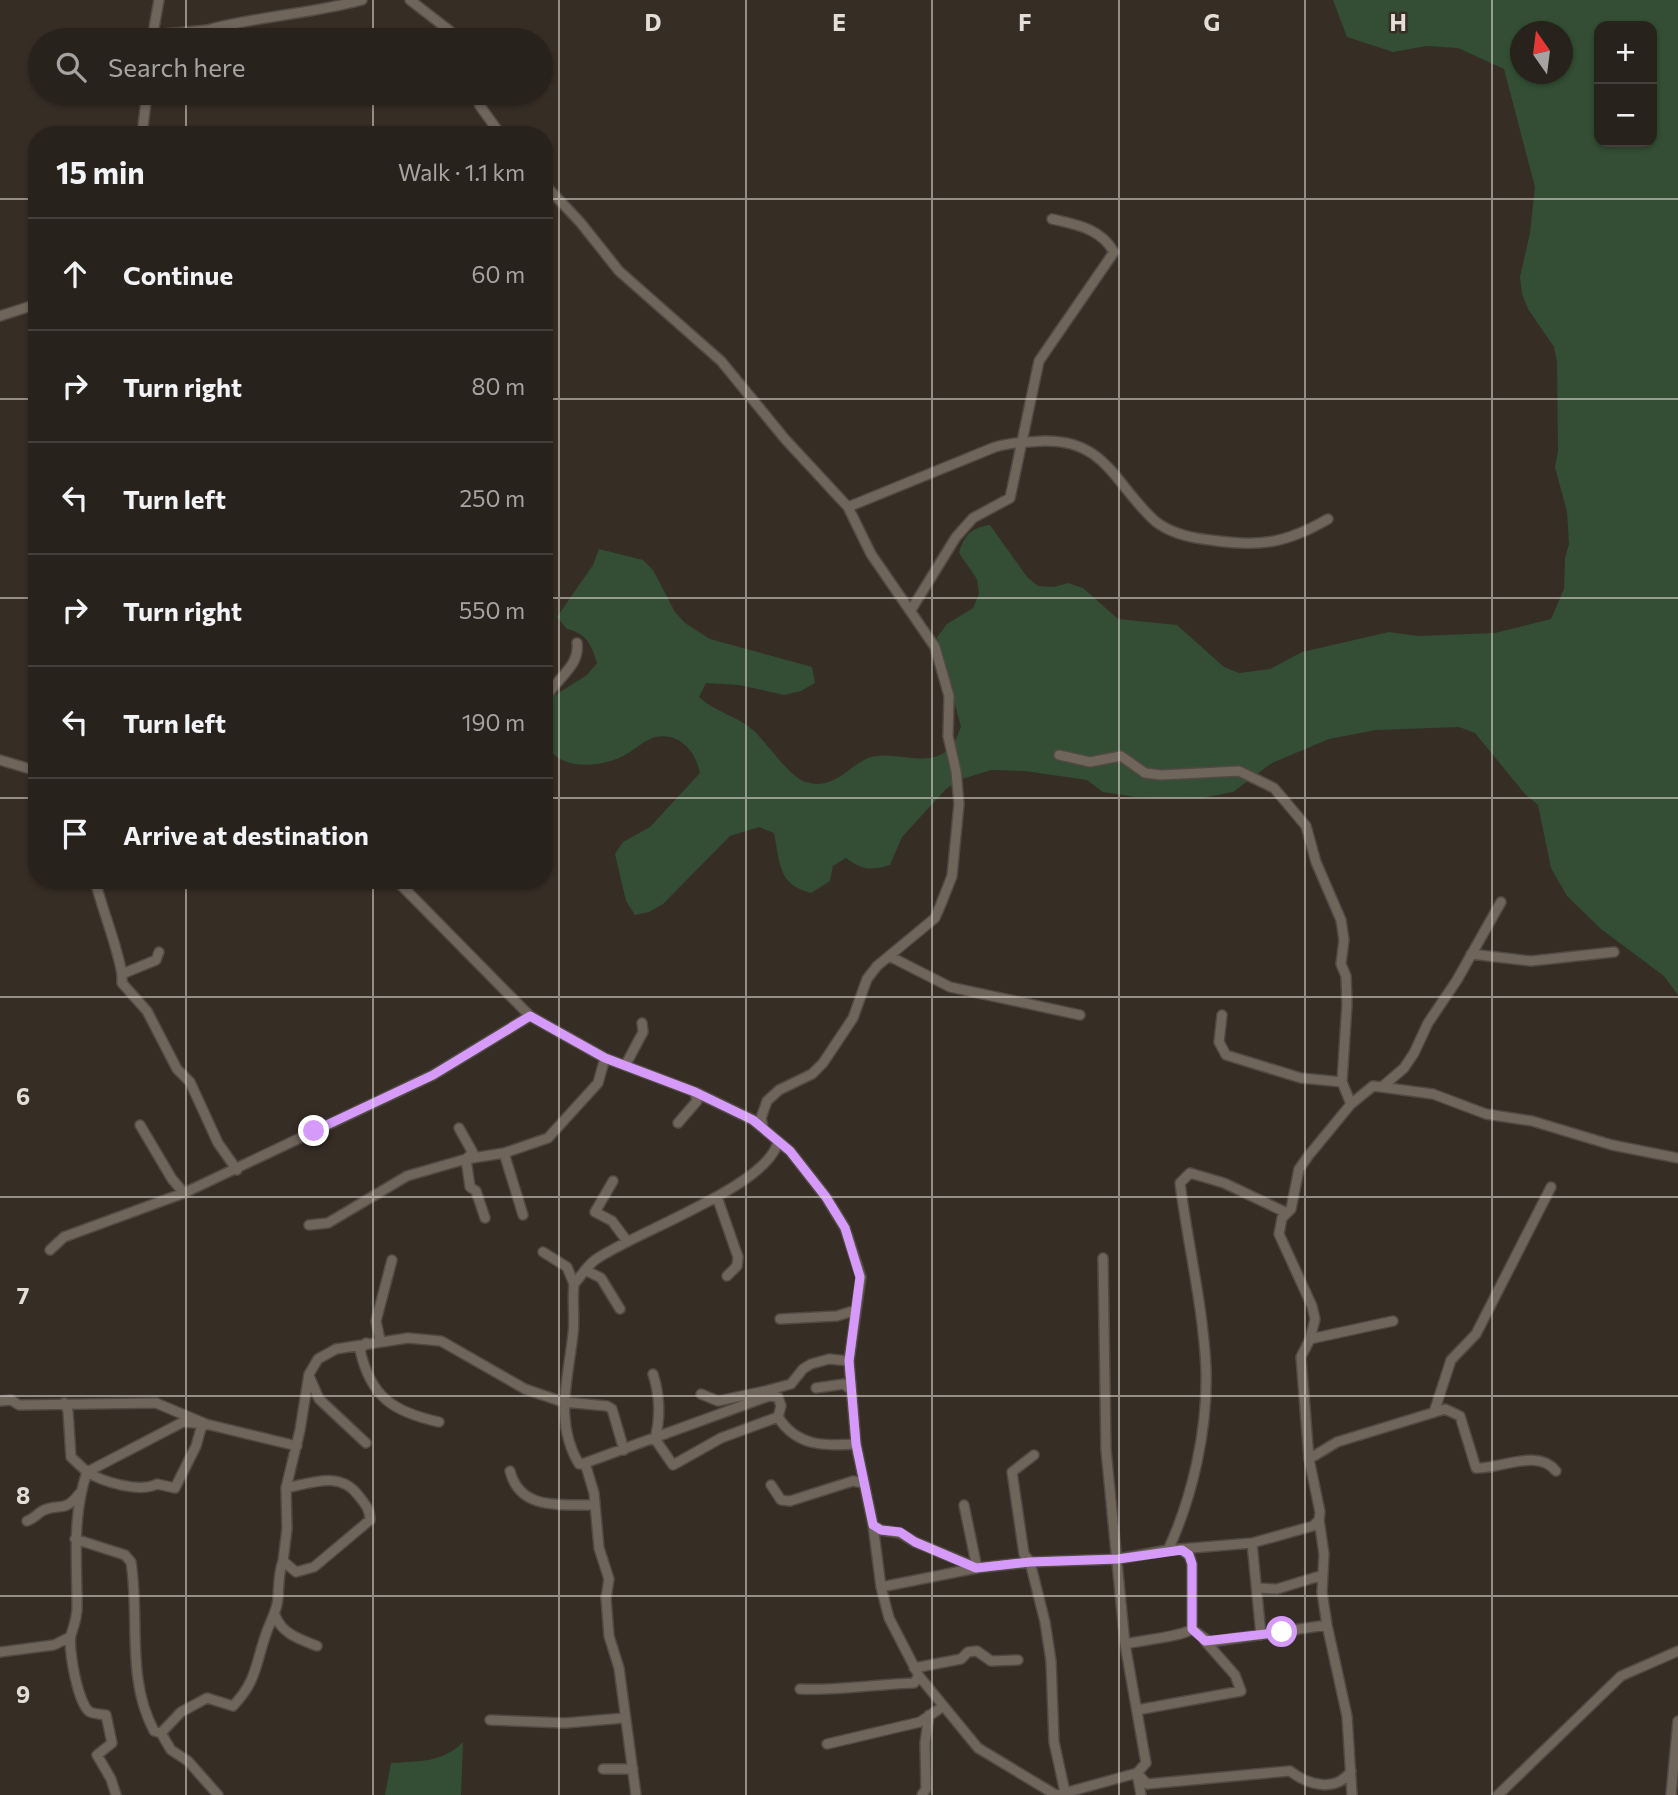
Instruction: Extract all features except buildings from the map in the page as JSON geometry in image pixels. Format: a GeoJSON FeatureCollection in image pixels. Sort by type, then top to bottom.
{"type":"FeatureCollection","features":[{"type":"Feature","properties":{"kind":"street"},"geometry":{"type":"LineString","coordinates":[[154,28],[159,0]]}},
{"type":"Feature","properties":{"kind":"street"},"geometry":{"type":"LineString","coordinates":[[214,28],[240,21],[298,15],[362,0]]}},
{"type":"Feature","properties":{"kind":"street"},"geometry":{"type":"LineString","coordinates":[[418,2],[447,28]]}},
{"type":"Feature","properties":{"kind":"street"},"geometry":{"type":"LineString","coordinates":[[143,126],[146,105]]}},
{"type":"Feature","properties":{"kind":"street"},"geometry":{"type":"LineString","coordinates":[[482,105],[495,126]]}},
{"type":"Feature","properties":{"kind":"street"},"geometry":{"type":"LineString","coordinates":[[553,194],[619,271],[721,361],[785,439],[848,507],[871,554],[935,647],[948,696],[948,736],[956,771],[959,804],[951,876],[935,918],[889,956],[867,979],[853,1018],[822,1063],[812,1074],[779,1090],[767,1101],[761,1118],[763,1127]]}},
{"type":"Feature","properties":{"kind":"street"},"geometry":{"type":"LineString","coordinates":[[911,610],[956,537],[973,518],[1010,498],[1016,459],[1024,441],[1039,360],[1114,252],[1107,240],[1096,231],[1052,219]]}},
{"type":"Feature","properties":{"kind":"street"},"geometry":{"type":"LineString","coordinates":[[0,316],[28,307]]}},
{"type":"Feature","properties":{"kind":"street"},"geometry":{"type":"LineString","coordinates":[[848,507],[965,458],[1016,441],[1063,440],[1084,448],[1110,468],[1154,520],[1168,530],[1183,535],[1236,545],[1259,545],[1307,531],[1328,519]]}},
{"type":"Feature","properties":{"kind":"street"},"geometry":{"type":"LineString","coordinates":[[553,691],[575,660],[579,652],[577,643]]}},
{"type":"Feature","properties":{"kind":"street"},"geometry":{"type":"LineString","coordinates":[[1059,755],[1090,762],[1121,756],[1144,772],[1161,775],[1238,771],[1274,788],[1306,826],[1316,862],[1341,920],[1344,940],[1340,964],[1346,976],[1347,1004],[1342,1082],[1351,1104]]}},
{"type":"Feature","properties":{"kind":"street"},"geometry":{"type":"LineString","coordinates":[[0,760],[28,768]]}},
{"type":"Feature","properties":{"kind":"street"},"geometry":{"type":"LineString","coordinates":[[97,889],[105,922],[115,938],[122,983],[147,1011],[177,1069],[190,1083],[218,1143],[237,1170]]}},
{"type":"Feature","properties":{"kind":"street"},"geometry":{"type":"LineString","coordinates":[[413,889],[530,1016],[605,1058],[695,1092],[763,1127],[819,1188],[845,1228],[860,1277],[849,1361],[856,1444],[889,1618],[916,1672],[978,1748],[1060,1794],[1137,1773],[1146,1763],[1125,1644],[1106,1450],[1104,1258]]}},
{"type":"Feature","properties":{"kind":"street"},"geometry":{"type":"LineString","coordinates":[[1383,1086],[1404,1068],[1501,902]]}},
{"type":"Feature","properties":{"kind":"street"},"geometry":{"type":"LineString","coordinates":[[122,974],[156,960],[159,952]]}},
{"type":"Feature","properties":{"kind":"street"},"geometry":{"type":"LineString","coordinates":[[1471,954],[1531,961],[1614,953]]}},
{"type":"Feature","properties":{"kind":"street"},"geometry":{"type":"LineString","coordinates":[[889,956],[950,987],[1080,1015]]}},
{"type":"Feature","properties":{"kind":"street"},"geometry":{"type":"LineString","coordinates":[[1222,1015],[1219,1042],[1226,1055],[1301,1078],[1342,1082]]}},
{"type":"Feature","properties":{"kind":"street"},"geometry":{"type":"LineString","coordinates":[[50,1250],[64,1237],[184,1193],[237,1170],[433,1075],[530,1016]]}},
{"type":"Feature","properties":{"kind":"street"},"geometry":{"type":"LineString","coordinates":[[626,1064],[643,1032],[642,1023]]}},
{"type":"Feature","properties":{"kind":"street"},"geometry":{"type":"LineString","coordinates":[[309,1225],[328,1223],[407,1177],[466,1160],[504,1153],[548,1138],[598,1083],[605,1058]]}},
{"type":"Feature","properties":{"kind":"street"},"geometry":{"type":"LineString","coordinates":[[1352,1795],[1347,1716],[1327,1625],[1319,1520],[1308,1459],[1301,1357],[1310,1339],[1315,1319],[1312,1306],[1279,1234],[1282,1218],[1291,1209],[1300,1169],[1351,1104],[1373,1086],[1433,1094],[1486,1114],[1532,1121],[1612,1144],[1678,1158]]}},
{"type":"Feature","properties":{"kind":"street"},"geometry":{"type":"LineString","coordinates":[[678,1123],[696,1101],[695,1092]]}},
{"type":"Feature","properties":{"kind":"street"},"geometry":{"type":"LineString","coordinates":[[140,1125],[172,1179],[184,1193]]}},
{"type":"Feature","properties":{"kind":"street"},"geometry":{"type":"LineString","coordinates":[[459,1128],[473,1153],[466,1160]]}},
{"type":"Feature","properties":{"kind":"street"},"geometry":{"type":"LineString","coordinates":[[574,1284],[585,1270],[627,1241],[683,1218],[717,1197],[764,1163],[777,1148],[778,1141]]}},
{"type":"Feature","properties":{"kind":"street"},"geometry":{"type":"LineString","coordinates":[[504,1153],[523,1215]]}},
{"type":"Feature","properties":{"kind":"street"},"geometry":{"type":"LineString","coordinates":[[466,1160],[471,1187],[476,1191],[485,1218]]}},
{"type":"Feature","properties":{"kind":"street"},"geometry":{"type":"LineString","coordinates":[[1168,1550],[1184,1516],[1199,1447],[1206,1369],[1199,1295],[1180,1183],[1190,1173],[1205,1176],[1287,1213]]}},
{"type":"Feature","properties":{"kind":"street"},"geometry":{"type":"LineString","coordinates":[[614,1181],[595,1212],[611,1221],[627,1241]]}},
{"type":"Feature","properties":{"kind":"street"},"geometry":{"type":"LineString","coordinates":[[1434,1412],[1451,1360],[1476,1334],[1551,1187]]}},
{"type":"Feature","properties":{"kind":"street"},"geometry":{"type":"LineString","coordinates":[[717,1197],[738,1256],[737,1266],[727,1276]]}},
{"type":"Feature","properties":{"kind":"street"},"geometry":{"type":"LineString","coordinates":[[543,1252],[567,1267],[574,1284],[574,1330],[563,1402],[565,1430],[579,1464],[769,1396],[778,1397],[781,1406],[778,1417]]}},
{"type":"Feature","properties":{"kind":"street"},"geometry":{"type":"LineString","coordinates":[[380,1340],[376,1321],[392,1260]]}},
{"type":"Feature","properties":{"kind":"street"},"geometry":{"type":"LineString","coordinates":[[585,1270],[601,1278],[620,1309]]}},
{"type":"Feature","properties":{"kind":"street"},"geometry":{"type":"LineString","coordinates":[[780,1319],[837,1316],[856,1310]]}},
{"type":"Feature","properties":{"kind":"street"},"geometry":{"type":"LineString","coordinates":[[1310,1339],[1393,1321]]}},
{"type":"Feature","properties":{"kind":"street"},"geometry":{"type":"LineString","coordinates":[[161,1733],[181,1712],[207,1698],[233,1706],[255,1677],[266,1632],[275,1615],[277,1579],[283,1561],[287,1529],[286,1488],[297,1446],[309,1374],[318,1359],[336,1349],[366,1342],[408,1338],[441,1341],[525,1389],[563,1402],[601,1404],[612,1409],[624,1450]]}},
{"type":"Feature","properties":{"kind":"street"},"geometry":{"type":"LineString","coordinates":[[366,1342],[360,1350],[364,1367],[384,1399],[407,1415],[439,1422]]}},
{"type":"Feature","properties":{"kind":"street"},"geometry":{"type":"LineString","coordinates":[[701,1394],[718,1401],[765,1391],[791,1384],[803,1369],[811,1364],[829,1359],[849,1361]]}},
{"type":"Feature","properties":{"kind":"street"},"geometry":{"type":"LineString","coordinates":[[309,1374],[319,1399],[366,1443]]}},
{"type":"Feature","properties":{"kind":"street"},"geometry":{"type":"LineString","coordinates":[[653,1374],[659,1391],[660,1419],[655,1439],[673,1465],[721,1438],[778,1417]]}},
{"type":"Feature","properties":{"kind":"street"},"geometry":{"type":"LineString","coordinates":[[816,1388],[844,1384],[852,1390]]}},
{"type":"Feature","properties":{"kind":"street"},"geometry":{"type":"LineString","coordinates":[[0,1401],[11,1400],[19,1405],[156,1403],[206,1424]]}},
{"type":"Feature","properties":{"kind":"street"},"geometry":{"type":"LineString","coordinates":[[64,1403],[68,1411],[71,1457],[87,1472],[131,1486],[149,1488],[157,1484],[175,1488],[196,1446],[201,1428],[206,1424]]}},
{"type":"Feature","properties":{"kind":"street"},"geometry":{"type":"LineString","coordinates":[[1308,1459],[1337,1442],[1445,1409],[1460,1416],[1476,1468],[1530,1460],[1542,1461],[1556,1471]]}},
{"type":"Feature","properties":{"kind":"street"},"geometry":{"type":"LineString","coordinates":[[778,1417],[799,1440],[827,1446],[856,1444]]}},
{"type":"Feature","properties":{"kind":"street"},"geometry":{"type":"LineString","coordinates":[[116,1795],[111,1779],[97,1755],[111,1743],[106,1715],[89,1712],[73,1669],[71,1637],[78,1608],[75,1538],[80,1493],[87,1472],[183,1422],[206,1424],[297,1446]]}},
{"type":"Feature","properties":{"kind":"street"},"geometry":{"type":"LineString","coordinates":[[1034,1455],[1012,1472],[1024,1555],[1030,1562],[1045,1622],[1051,1661],[1054,1742],[1060,1794]]}},
{"type":"Feature","properties":{"kind":"street"},"geometry":{"type":"LineString","coordinates":[[584,1463],[595,1505],[599,1548],[609,1578],[606,1598],[609,1636],[619,1668],[636,1795]]}},
{"type":"Feature","properties":{"kind":"street"},"geometry":{"type":"LineString","coordinates":[[510,1471],[514,1486],[527,1498],[548,1504],[595,1505]]}},
{"type":"Feature","properties":{"kind":"street"},"geometry":{"type":"LineString","coordinates":[[283,1561],[296,1572],[314,1567],[370,1520],[370,1510],[350,1484],[341,1480],[332,1479],[286,1488]]}},
{"type":"Feature","properties":{"kind":"street"},"geometry":{"type":"LineString","coordinates":[[771,1485],[781,1500],[790,1501],[853,1480],[863,1483]]}},
{"type":"Feature","properties":{"kind":"street"},"geometry":{"type":"LineString","coordinates":[[27,1521],[43,1510],[68,1507],[80,1493]]}},
{"type":"Feature","properties":{"kind":"street"},"geometry":{"type":"LineString","coordinates":[[964,1505],[976,1568]]}},
{"type":"Feature","properties":{"kind":"street"},"geometry":{"type":"LineString","coordinates":[[881,1587],[976,1568],[1030,1562],[1118,1559],[1168,1550],[1252,1544],[1313,1526],[1319,1520]]}},
{"type":"Feature","properties":{"kind":"street"},"geometry":{"type":"LineString","coordinates":[[873,1525],[881,1530],[900,1532],[915,1542],[976,1568]]}},
{"type":"Feature","properties":{"kind":"street"},"geometry":{"type":"LineString","coordinates":[[75,1538],[125,1555],[131,1562],[137,1687],[150,1723],[155,1731],[161,1733],[171,1749],[188,1761],[218,1795]]}},
{"type":"Feature","properties":{"kind":"street"},"geometry":{"type":"LineString","coordinates":[[1252,1544],[1261,1635]]}},
{"type":"Feature","properties":{"kind":"street"},"geometry":{"type":"LineString","coordinates":[[1137,1710],[1241,1691],[1235,1675],[1192,1629],[1192,1564],[1189,1555],[1182,1550]]}},
{"type":"Feature","properties":{"kind":"street"},"geometry":{"type":"LineString","coordinates":[[1258,1588],[1277,1589],[1323,1575]]}},
{"type":"Feature","properties":{"kind":"street"},"geometry":{"type":"LineString","coordinates":[[275,1615],[278,1624],[291,1636],[317,1646]]}},
{"type":"Feature","properties":{"kind":"street"},"geometry":{"type":"LineString","coordinates":[[1205,1641],[1327,1625]]}},
{"type":"Feature","properties":{"kind":"street"},"geometry":{"type":"LineString","coordinates":[[1125,1644],[1155,1636],[1184,1634],[1192,1629]]}},
{"type":"Feature","properties":{"kind":"street"},"geometry":{"type":"LineString","coordinates":[[0,1652],[54,1645],[71,1637]]}},
{"type":"Feature","properties":{"kind":"street"},"geometry":{"type":"LineString","coordinates":[[916,1672],[961,1659],[968,1652],[977,1651],[991,1661],[1018,1660]]}},
{"type":"Feature","properties":{"kind":"street"},"geometry":{"type":"LineString","coordinates":[[1666,1658],[1678,1651]]}},
{"type":"Feature","properties":{"kind":"street"},"geometry":{"type":"LineString","coordinates":[[1497,1795],[1620,1676],[1673,1655],[1678,1663]]}},
{"type":"Feature","properties":{"kind":"street"},"geometry":{"type":"LineString","coordinates":[[800,1689],[829,1690],[867,1684],[914,1684],[916,1672]]}},
{"type":"Feature","properties":{"kind":"street"},"geometry":{"type":"LineString","coordinates":[[827,1744],[920,1722],[942,1707]]}},
{"type":"Feature","properties":{"kind":"street"},"geometry":{"type":"LineString","coordinates":[[922,1795],[926,1789],[925,1742],[929,1715]]}},
{"type":"Feature","properties":{"kind":"street"},"geometry":{"type":"LineString","coordinates":[[490,1720],[565,1723],[624,1718]]}},
{"type":"Feature","properties":{"kind":"street"},"geometry":{"type":"LineString","coordinates":[[1671,1795],[1678,1721]]}},
{"type":"Feature","properties":{"kind":"street"},"geometry":{"type":"LineString","coordinates":[[603,1769],[632,1769]]}},
{"type":"Feature","properties":{"kind":"street"},"geometry":{"type":"LineString","coordinates":[[1137,1773],[1147,1784],[1290,1771],[1301,1780],[1329,1786],[1346,1778],[1351,1771]]}},
{"type":"Feature","properties":{"kind":"street"},"geometry":{"type":"LineString","coordinates":[[1137,1773],[1141,1795]]}},
{"type":"Feature","properties":{"kind":"green space"},"geometry":{"type":"Polygon","coordinates":[[[1333,0],[1678,0],[1678,995],[1664,976],[1601,929],[1567,896],[1551,868],[1538,805],[1525,794],[1475,733],[1459,727],[1376,730],[1329,739],[1272,763],[1233,792],[1202,798],[1136,797],[1103,792],[1087,780],[1025,771],[991,770],[959,780],[946,789],[902,837],[890,865],[867,868],[846,858],[833,866],[830,881],[811,893],[800,889],[786,878],[774,833],[759,827],[730,836],[663,904],[649,912],[635,915],[626,901],[615,854],[623,842],[650,827],[700,773],[691,751],[679,741],[664,736],[651,738],[613,760],[590,765],[567,762],[553,753],[553,696],[587,675],[597,663],[587,641],[567,629],[557,617],[593,565],[599,549],[643,560],[653,570],[675,612],[685,623],[710,639],[812,667],[815,683],[801,691],[784,695],[739,685],[706,683],[699,697],[747,725],[793,774],[815,784],[838,778],[874,756],[932,758],[953,745],[961,727],[937,637],[947,624],[973,608],[979,594],[977,579],[959,553],[969,533],[983,526],[990,525],[1027,577],[1038,586],[1054,587],[1068,583],[1083,588],[1118,619],[1177,625],[1224,667],[1239,673],[1270,669],[1302,652],[1389,632],[1418,636],[1495,633],[1551,619],[1564,589],[1565,558],[1569,544],[1567,512],[1555,467],[1558,451],[1557,362],[1554,347],[1528,309],[1522,294],[1520,277],[1530,233],[1535,187],[1504,69],[1458,48],[1426,46],[1393,52],[1347,37],[1333,0]]]}},
{"type":"Feature","properties":{"kind":"green space"},"geometry":{"type":"Polygon","coordinates":[[[463,1742],[461,1795],[385,1795],[391,1763],[439,1757],[463,1742]]]}},
{"type":"Feature","properties":{"kind":"route"},"geometry":{"type":"LineString","coordinates":[[314,1131],[433,1075],[530,1016],[572,1042],[605,1058],[626,1064],[640,1073],[729,1107],[763,1127],[790,1151],[826,1197],[845,1228],[861,1283],[849,1361],[856,1444],[873,1525],[881,1530],[900,1532],[915,1542],[976,1568],[1030,1562],[1118,1559],[1182,1550],[1189,1555],[1192,1564],[1192,1629],[1205,1641],[1282,1632]]}}]}
